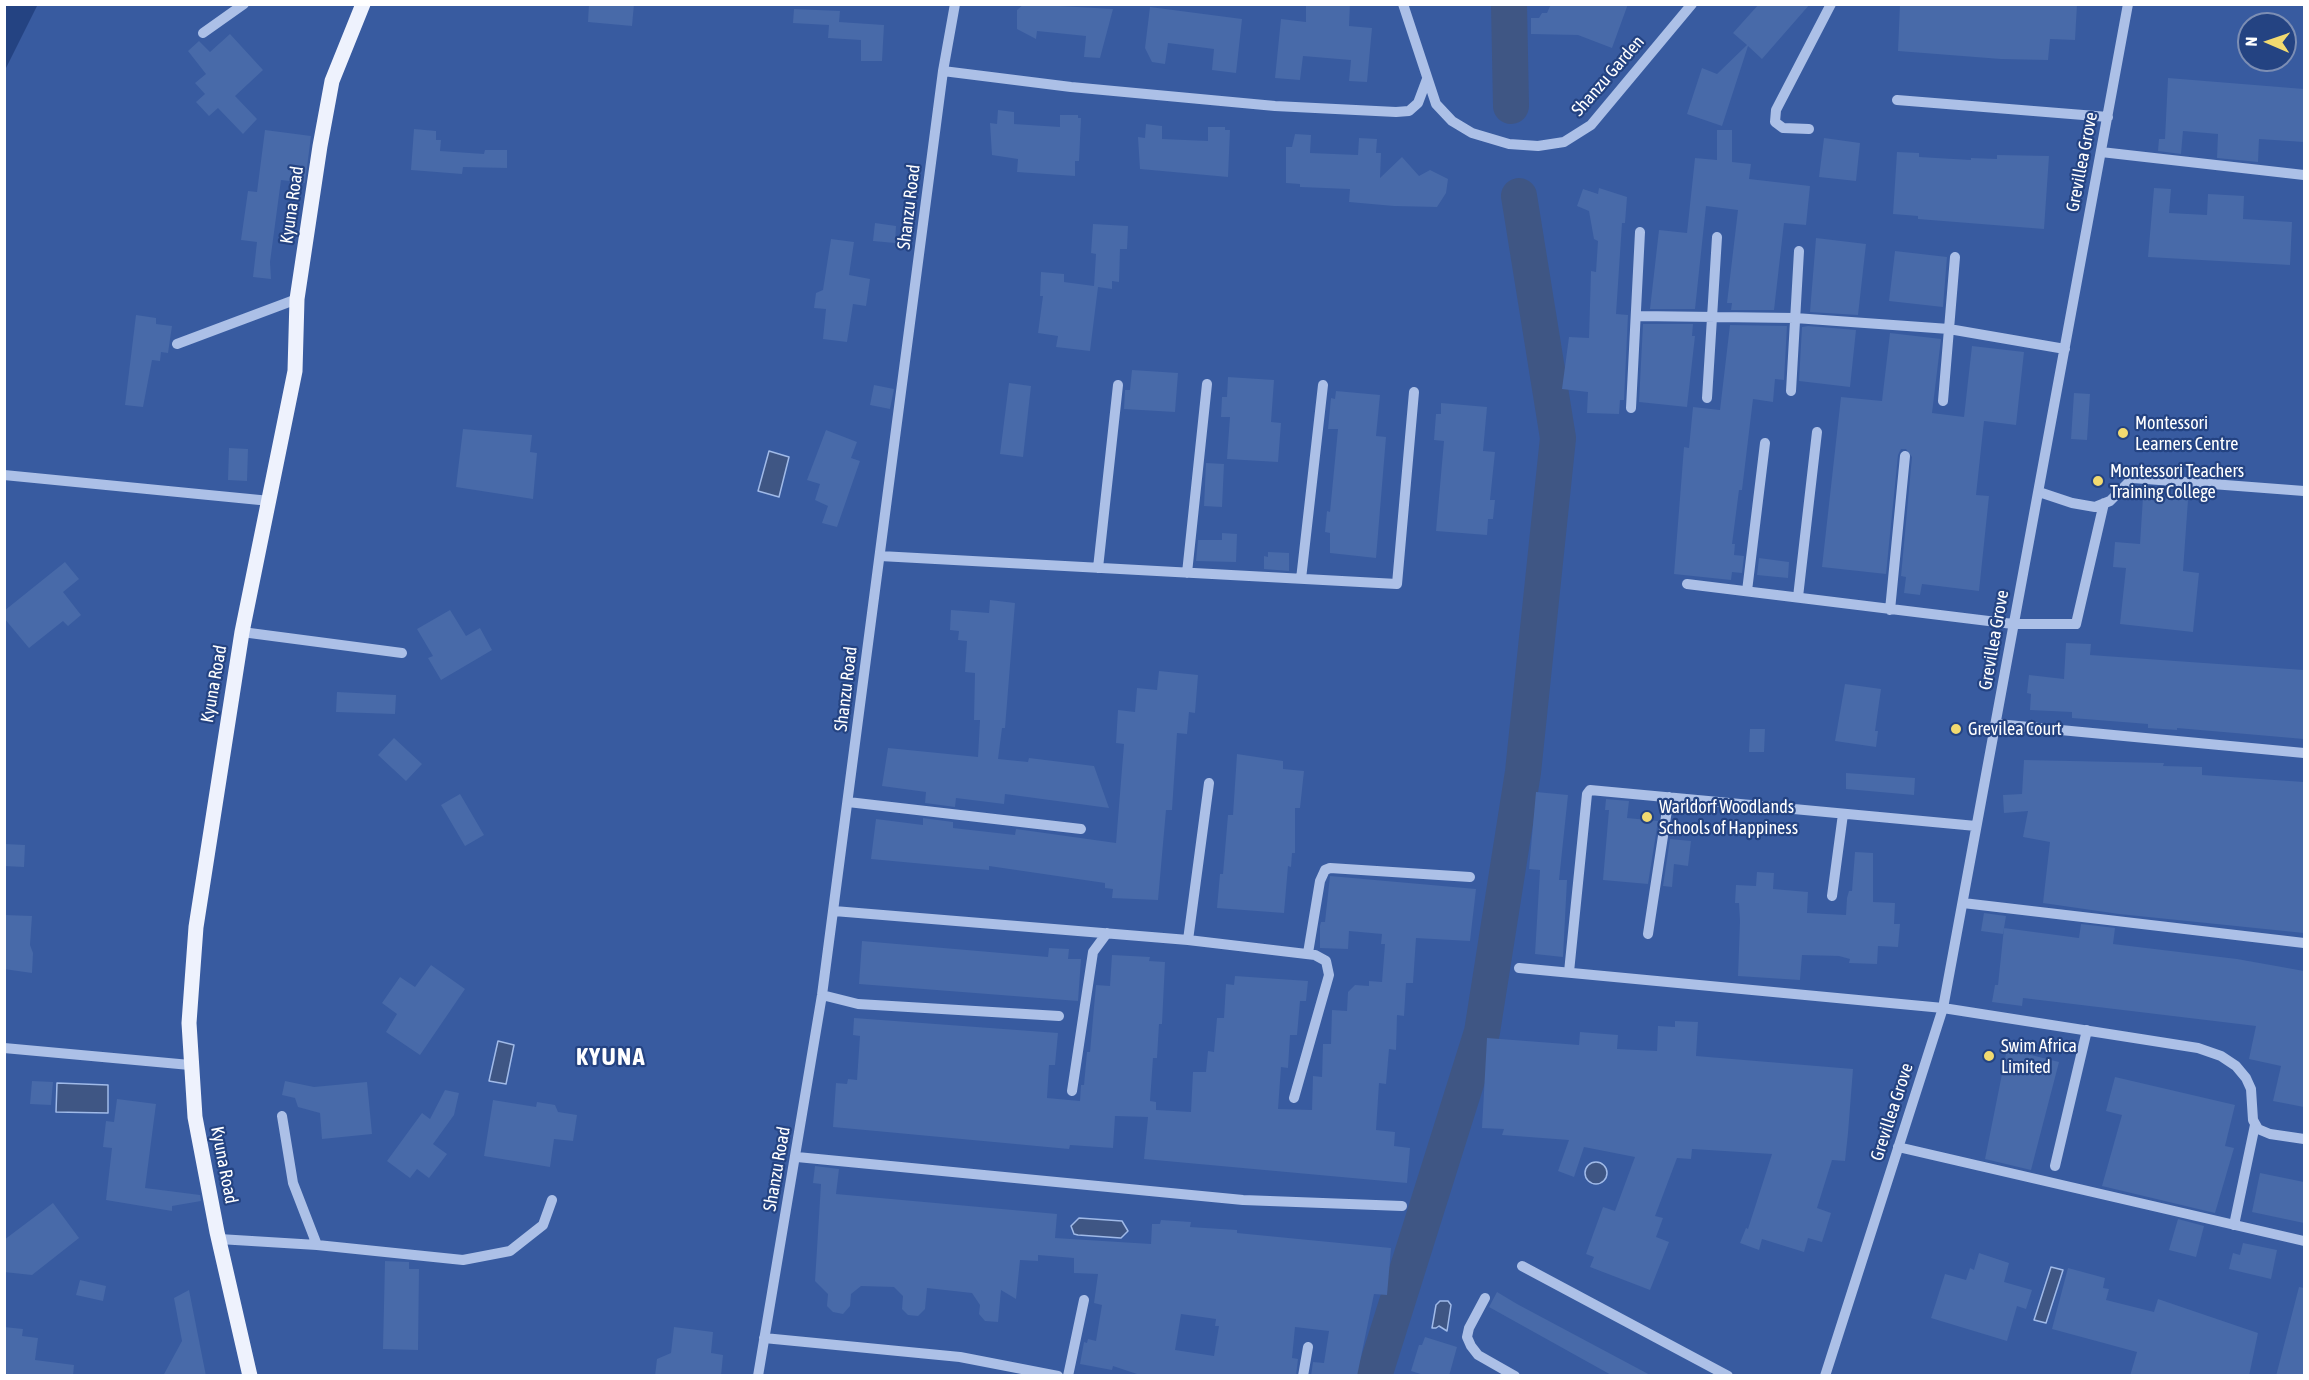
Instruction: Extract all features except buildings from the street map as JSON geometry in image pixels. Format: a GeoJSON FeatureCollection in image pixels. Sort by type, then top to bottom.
{"type":"FeatureCollection","features":[{"type":"Feature","properties":{"kind":"main road","name":"Kyuna Road"},"geometry":{"type":"LineString","coordinates":[[250,1376],[219,1239],[195,1117],[189,1023],[196,927],[206,848],[242,632],[295,371],[297,299],[332,81],[363,4]]}},
{"type":"Feature","properties":{"kind":"street"},"geometry":{"type":"LineString","coordinates":[[203,33],[244,4]]}},
{"type":"Feature","properties":{"kind":"street","name":"Shanzu Road"},"geometry":{"type":"LineString","coordinates":[[758,1376],[822,995],[944,71],[955,4]]}},
{"type":"Feature","properties":{"kind":"street","name":"Shanzu Garden"},"geometry":{"type":"LineString","coordinates":[[1403,4],[1436,104],[1452,121],[1472,133],[1509,144],[1538,146],[1564,142],[1591,124],[1692,4]]}},
{"type":"Feature","properties":{"kind":"street"},"geometry":{"type":"LineString","coordinates":[[1809,129],[1783,128],[1775,122],[1776,110],[1831,4]]}},
{"type":"Feature","properties":{"kind":"street","name":"Grevillea Grove"},"geometry":{"type":"LineString","coordinates":[[1825,1376],[1943,1008],[2128,4]]}},
{"type":"Feature","properties":{"kind":"street"},"geometry":{"type":"LineString","coordinates":[[944,71],[1071,87],[1275,106],[1396,112],[1409,111],[1418,103],[1427,79]]}},
{"type":"Feature","properties":{"kind":"street"},"geometry":{"type":"LineString","coordinates":[[1896,100],[2108,117]]}},
{"type":"Feature","properties":{"kind":"street"},"geometry":{"type":"LineString","coordinates":[[2101,152],[2304,175]]}},
{"type":"Feature","properties":{"kind":"street"},"geometry":{"type":"LineString","coordinates":[[1631,408],[1640,232]]}},
{"type":"Feature","properties":{"kind":"street"},"geometry":{"type":"LineString","coordinates":[[1707,398],[1717,237]]}},
{"type":"Feature","properties":{"kind":"street"},"geometry":{"type":"LineString","coordinates":[[1791,391],[1799,251]]}},
{"type":"Feature","properties":{"kind":"street"},"geometry":{"type":"LineString","coordinates":[[1943,401],[1955,257]]}},
{"type":"Feature","properties":{"kind":"street"},"geometry":{"type":"LineString","coordinates":[[177,344],[297,299]]}},
{"type":"Feature","properties":{"kind":"street"},"geometry":{"type":"LineString","coordinates":[[1637,315],[1795,318],[1949,329],[2065,349]]}},
{"type":"Feature","properties":{"kind":"street"},"geometry":{"type":"LineString","coordinates":[[1187,573],[1207,384]]}},
{"type":"Feature","properties":{"kind":"street"},"geometry":{"type":"LineString","coordinates":[[1098,568],[1118,385]]}},
{"type":"Feature","properties":{"kind":"street"},"geometry":{"type":"LineString","coordinates":[[1301,579],[1323,385]]}},
{"type":"Feature","properties":{"kind":"street"},"geometry":{"type":"LineString","coordinates":[[880,556],[1397,584],[1414,392]]}},
{"type":"Feature","properties":{"kind":"street"},"geometry":{"type":"LineString","coordinates":[[1798,597],[1817,432]]}},
{"type":"Feature","properties":{"kind":"street"},"geometry":{"type":"LineString","coordinates":[[1747,591],[1765,444]]}},
{"type":"Feature","properties":{"kind":"street"},"geometry":{"type":"LineString","coordinates":[[1890,610],[1905,456]]}},
{"type":"Feature","properties":{"kind":"street"},"geometry":{"type":"LineString","coordinates":[[4,475],[270,501]]}},
{"type":"Feature","properties":{"kind":"street"},"geometry":{"type":"LineString","coordinates":[[2039,492],[2072,503],[2095,507],[2104,503],[2133,478],[2304,491]]}},
{"type":"Feature","properties":{"kind":"street"},"geometry":{"type":"LineString","coordinates":[[1687,584],[2013,624],[2076,624],[2104,503]]}},
{"type":"Feature","properties":{"kind":"street"},"geometry":{"type":"LineString","coordinates":[[242,632],[402,653]]}},
{"type":"Feature","properties":{"kind":"street"},"geometry":{"type":"LineString","coordinates":[[1997,724],[2304,753]]}},
{"type":"Feature","properties":{"kind":"street"},"geometry":{"type":"LineString","coordinates":[[1188,940],[1209,783]]}},
{"type":"Feature","properties":{"kind":"street"},"geometry":{"type":"LineString","coordinates":[[1569,972],[1587,794],[1593,789],[1976,826]]}},
{"type":"Feature","properties":{"kind":"street"},"geometry":{"type":"LineString","coordinates":[[1648,934],[1669,797]]}},
{"type":"Feature","properties":{"kind":"street"},"geometry":{"type":"LineString","coordinates":[[848,802],[1081,829]]}},
{"type":"Feature","properties":{"kind":"street"},"geometry":{"type":"LineString","coordinates":[[1832,896],[1843,814]]}},
{"type":"Feature","properties":{"kind":"street"},"geometry":{"type":"LineString","coordinates":[[1308,953],[1320,881],[1325,870],[1330,868],[1470,877]]}},
{"type":"Feature","properties":{"kind":"street"},"geometry":{"type":"LineString","coordinates":[[1963,903],[2304,943]]}},
{"type":"Feature","properties":{"kind":"street"},"geometry":{"type":"LineString","coordinates":[[834,911],[1188,940],[1308,953],[1326,961],[1329,975],[1294,1098]]}},
{"type":"Feature","properties":{"kind":"street"},"geometry":{"type":"LineString","coordinates":[[1072,1091],[1093,952],[1107,933]]}},
{"type":"Feature","properties":{"kind":"street"},"geometry":{"type":"LineString","coordinates":[[1519,968],[1943,1008],[2198,1048],[2221,1056],[2236,1066],[2246,1078],[2251,1089],[2255,1125],[2234,1224]]}},
{"type":"Feature","properties":{"kind":"street"},"geometry":{"type":"LineString","coordinates":[[822,995],[858,1004],[1059,1016]]}},
{"type":"Feature","properties":{"kind":"street"},"geometry":{"type":"LineString","coordinates":[[2055,1166],[2087,1030]]}},
{"type":"Feature","properties":{"kind":"street"},"geometry":{"type":"LineString","coordinates":[[4,1048],[190,1065]]}},
{"type":"Feature","properties":{"kind":"street"},"geometry":{"type":"LineString","coordinates":[[282,1116],[293,1183],[317,1245]]}},
{"type":"Feature","properties":{"kind":"street"},"geometry":{"type":"LineString","coordinates":[[2255,1125],[2270,1134],[2304,1138]]}},
{"type":"Feature","properties":{"kind":"street"},"geometry":{"type":"LineString","coordinates":[[1898,1147],[2304,1241]]}},
{"type":"Feature","properties":{"kind":"street"},"geometry":{"type":"LineString","coordinates":[[796,1157],[1243,1200],[1402,1206]]}},
{"type":"Feature","properties":{"kind":"street"},"geometry":{"type":"LineString","coordinates":[[219,1239],[317,1245],[463,1260],[510,1251],[543,1225],[552,1200]]}},
{"type":"Feature","properties":{"kind":"street"},"geometry":{"type":"LineString","coordinates":[[1522,1266],[1728,1376]]}},
{"type":"Feature","properties":{"kind":"street"},"geometry":{"type":"LineString","coordinates":[[1485,1298],[1468,1328],[1467,1337],[1478,1355],[1515,1376]]}},
{"type":"Feature","properties":{"kind":"street"},"geometry":{"type":"LineString","coordinates":[[1068,1376],[1084,1300]]}},
{"type":"Feature","properties":{"kind":"street"},"geometry":{"type":"LineString","coordinates":[[764,1338],[960,1357],[1058,1376]]}},
{"type":"Feature","properties":{"kind":"street"},"geometry":{"type":"LineString","coordinates":[[1303,1376],[1308,1347]]}},
{"type":"Feature","properties":{"kind":"shaded area"},"geometry":{"type":"Polygon","coordinates":[[[38,4],[2304,5],[2304,1375],[5,1375],[4,72],[38,4]]]}},
{"type":"Feature","properties":{"kind":"shaded area"},"geometry":{"type":"Polygon","coordinates":[[[769,451],[789,457],[779,497],[758,491],[769,451]]]}},
{"type":"Feature","properties":{"kind":"shaded area"},"geometry":{"type":"Polygon","coordinates":[[[498,1041],[514,1045],[506,1084],[489,1081],[498,1041]]]}},
{"type":"Feature","properties":{"kind":"shaded area"},"geometry":{"type":"Polygon","coordinates":[[[57,1083],[108,1085],[108,1113],[56,1112],[57,1083]]]}},
{"type":"Feature","properties":{"kind":"shaded area"},"geometry":{"type":"Polygon","coordinates":[[[1596,1162],[1604,1165],[1607,1173],[1604,1181],[1596,1184],[1588,1181],[1585,1173],[1588,1165],[1596,1162]]]}},
{"type":"Feature","properties":{"kind":"shaded area"},"geometry":{"type":"Polygon","coordinates":[[[1079,1218],[1122,1221],[1128,1231],[1121,1238],[1074,1234],[1071,1226],[1079,1218]]]}},
{"type":"Feature","properties":{"kind":"shaded area"},"geometry":{"type":"Polygon","coordinates":[[[2051,1267],[2063,1270],[2046,1323],[2034,1320],[2051,1267]]]}},
{"type":"Feature","properties":{"kind":"shaded area"},"geometry":{"type":"Polygon","coordinates":[[[1440,1301],[1448,1301],[1451,1305],[1447,1331],[1439,1326],[1432,1328],[1436,1305],[1440,1301]]]}},
{"type":"Feature","properties":{"kind":"waterway"},"geometry":{"type":"LineString","coordinates":[[1509,4],[1511,106]]}},
{"type":"Feature","properties":{"kind":"waterway"},"geometry":{"type":"LineString","coordinates":[[1374,1376],[1482,1032],[1523,772],[1558,438],[1519,196]]}},
{"type":"Feature","properties":{"kind":"place","name":"Montessori Learners Centre"},"geometry":{"type":"Point","coordinates":[2123,433]}},
{"type":"Feature","properties":{"kind":"place","name":"Montessori Teachers Training College"},"geometry":{"type":"Point","coordinates":[2098,481]}},
{"type":"Feature","properties":{"kind":"place","name":"Grevilea Court"},"geometry":{"type":"Point","coordinates":[1956,729]}},
{"type":"Feature","properties":{"kind":"place","name":"Warldorf Woodlands Schools of Happiness"},"geometry":{"type":"Point","coordinates":[1647,817]}},
{"type":"Feature","properties":{"kind":"place","name":"Swim Africa Limited"},"geometry":{"type":"Point","coordinates":[1989,1056]}},
{"type":"Feature","properties":{"kind":"district","name":"KYUNA"},"geometry":{"type":"Point","coordinates":[611,1057]}}]}
